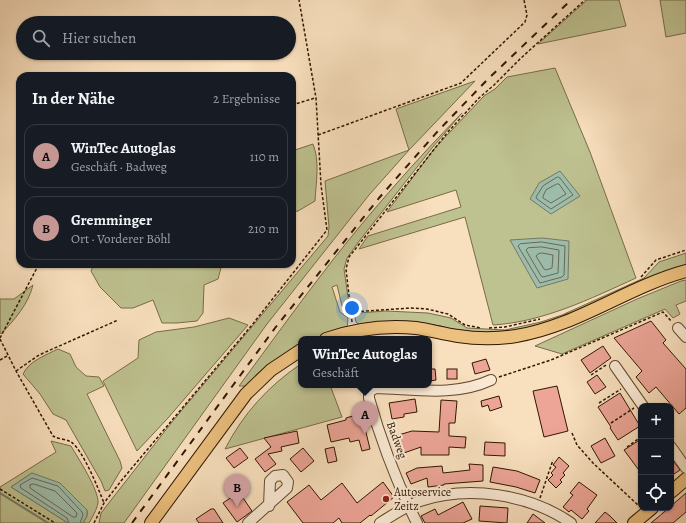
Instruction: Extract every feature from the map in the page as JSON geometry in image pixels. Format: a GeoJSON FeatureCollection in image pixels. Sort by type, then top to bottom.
{"type":"FeatureCollection","features":[{"type":"Feature","properties":{"kind":"main road"},"geometry":{"type":"LineString","coordinates":[[336,336],[354,331],[390,327],[417,328],[470,337],[504,337],[526,334],[564,322],[661,279],[686,270]]}},
{"type":"Feature","properties":{"kind":"main road"},"geometry":{"type":"LineString","coordinates":[[151,523],[246,394],[271,370],[298,352]]}},
{"type":"Feature","properties":{"kind":"main road"},"geometry":{"type":"LineString","coordinates":[[674,489],[686,479]]}},
{"type":"Feature","properties":{"kind":"main road"},"geometry":{"type":"LineString","coordinates":[[634,523],[648,511]]}},
{"type":"Feature","properties":{"kind":"street"},"geometry":{"type":"LineString","coordinates":[[678,328],[686,338]]}},
{"type":"Feature","properties":{"kind":"street"},"geometry":{"type":"LineString","coordinates":[[615,366],[641,403]]}},
{"type":"Feature","properties":{"kind":"street","name":"Badweg"},"geometry":{"type":"LineString","coordinates":[[416,523],[383,441],[369,398],[370,392],[375,388],[420,391],[454,391],[491,380]]}},
{"type":"Feature","properties":{"kind":"street"},"geometry":{"type":"LineString","coordinates":[[674,451],[686,468]]}},
{"type":"Feature","properties":{"kind":"street"},"geometry":{"type":"LineString","coordinates":[[380,523],[408,506],[431,498],[468,494],[501,494],[548,509],[571,523]]}},
{"type":"Feature","properties":{"kind":"street"},"geometry":{"type":"LineString","coordinates":[[248,523],[268,506]]}},
{"type":"Feature","properties":{"kind":"path"},"geometry":{"type":"LineString","coordinates":[[94,523],[104,503],[166,426],[252,325],[327,230],[322,185],[316,98],[299,0]]}},
{"type":"Feature","properties":{"kind":"path"},"geometry":{"type":"LineString","coordinates":[[318,135],[461,83],[525,22],[527,14],[524,0]]}},
{"type":"Feature","properties":{"kind":"path"},"geometry":{"type":"LineString","coordinates":[[540,320],[505,327],[483,328],[465,325],[448,314],[427,309],[411,308],[351,312],[346,270],[349,257],[447,133],[479,98],[585,0]]}},
{"type":"Feature","properties":{"kind":"path"},"geometry":{"type":"LineString","coordinates":[[296,103],[316,98]]}},
{"type":"Feature","properties":{"kind":"path"},"geometry":{"type":"LineString","coordinates":[[639,279],[656,260],[686,250]]}},
{"type":"Feature","properties":{"kind":"path"},"geometry":{"type":"LineString","coordinates":[[37,268],[0,339],[16,371],[53,436],[69,441],[78,448],[104,503]]}},
{"type":"Feature","properties":{"kind":"path"},"geometry":{"type":"LineString","coordinates":[[491,380],[551,360],[663,312],[678,328]]}},
{"type":"Feature","properties":{"kind":"path"},"geometry":{"type":"LineString","coordinates":[[16,371],[39,355],[118,320]]}},
{"type":"Feature","properties":{"kind":"path"},"geometry":{"type":"LineString","coordinates":[[0,360],[8,356]]}},
{"type":"Feature","properties":{"kind":"path"},"geometry":{"type":"LineString","coordinates":[[591,375],[612,362],[615,366]]}},
{"type":"Feature","properties":{"kind":"path"},"geometry":{"type":"LineString","coordinates":[[599,403],[628,384]]}},
{"type":"Feature","properties":{"kind":"path"},"geometry":{"type":"LineString","coordinates":[[611,423],[638,407]]}},
{"type":"Feature","properties":{"kind":"path"},"geometry":{"type":"LineString","coordinates":[[572,433],[577,445],[594,464],[638,501]]}},
{"type":"Feature","properties":{"kind":"path"},"geometry":{"type":"LineString","coordinates":[[627,447],[638,439]]}},
{"type":"Feature","properties":{"kind":"path"},"geometry":{"type":"LineString","coordinates":[[538,505],[553,460]]}},
{"type":"Feature","properties":{"kind":"path"},"geometry":{"type":"LineString","coordinates":[[0,489],[55,523]]}},
{"type":"Feature","properties":{"kind":"green space"},"geometry":{"type":"Polygon","coordinates":[[[587,0],[619,0],[626,26],[538,44],[587,0]]]}},
{"type":"Feature","properties":{"kind":"green space"},"geometry":{"type":"Polygon","coordinates":[[[660,0],[686,0],[686,33],[666,37],[660,0]]]}},
{"type":"Feature","properties":{"kind":"green space"},"geometry":{"type":"Polygon","coordinates":[[[555,68],[590,152],[636,278],[584,301],[548,314],[512,323],[493,325],[465,217],[359,249],[368,236],[461,207],[456,190],[387,212],[434,149],[484,96],[495,89],[507,77],[555,68]]]}},
{"type":"Feature","properties":{"kind":"green space"},"geometry":{"type":"Polygon","coordinates":[[[475,81],[409,150],[396,109],[475,81]]]}},
{"type":"Feature","properties":{"kind":"green space"},"geometry":{"type":"Polygon","coordinates":[[[462,113],[432,148],[347,258],[344,269],[350,311],[346,310],[342,306],[337,285],[332,287],[340,312],[348,318],[347,329],[325,336],[298,336],[298,347],[269,364],[245,386],[239,386],[308,292],[347,242],[428,149],[462,113]]]}},
{"type":"Feature","properties":{"kind":"green space"},"geometry":{"type":"Polygon","coordinates":[[[313,144],[317,164],[317,179],[315,201],[296,211],[296,150],[313,144]]]}},
{"type":"Feature","properties":{"kind":"green space"},"geometry":{"type":"Polygon","coordinates":[[[409,150],[369,195],[267,324],[124,523],[99,523],[101,513],[172,422],[328,236],[329,227],[325,181],[409,150]]]}},
{"type":"Feature","properties":{"kind":"green space"},"geometry":{"type":"Polygon","coordinates":[[[686,253],[686,266],[556,323],[506,333],[456,332],[441,326],[420,323],[359,325],[356,322],[355,317],[358,313],[386,311],[428,313],[451,318],[467,328],[505,330],[541,322],[562,315],[644,278],[659,262],[686,253]]]}},
{"type":"Feature","properties":{"kind":"green space"},"geometry":{"type":"Polygon","coordinates":[[[92,268],[221,268],[218,279],[204,285],[203,313],[197,321],[177,323],[162,323],[153,300],[133,308],[121,308],[100,287],[91,271],[92,268]]]}},
{"type":"Feature","properties":{"kind":"green space"},"geometry":{"type":"Polygon","coordinates":[[[686,280],[686,301],[676,305],[680,314],[673,318],[665,309],[562,354],[535,346],[637,299],[686,280]]]}},
{"type":"Feature","properties":{"kind":"green space"},"geometry":{"type":"Polygon","coordinates":[[[33,285],[28,299],[16,317],[1,334],[0,299],[14,299],[33,285]]]}},
{"type":"Feature","properties":{"kind":"green space"},"geometry":{"type":"Polygon","coordinates":[[[229,318],[248,325],[168,418],[137,451],[103,381],[138,358],[139,340],[156,332],[194,327],[229,318]]]}},
{"type":"Feature","properties":{"kind":"green space"},"geometry":{"type":"Polygon","coordinates":[[[58,349],[70,354],[76,367],[86,376],[99,377],[104,386],[87,394],[122,468],[109,490],[105,491],[101,481],[66,420],[53,414],[40,394],[23,374],[29,365],[58,349]]]}},
{"type":"Feature","properties":{"kind":"green space"},"geometry":{"type":"Polygon","coordinates":[[[298,366],[298,388],[331,388],[342,417],[225,449],[240,424],[257,402],[267,391],[298,366]]]}},
{"type":"Feature","properties":{"kind":"green space"},"geometry":{"type":"Polygon","coordinates":[[[51,441],[71,446],[92,482],[98,503],[96,511],[89,523],[83,523],[87,516],[87,510],[32,473],[11,487],[68,523],[0,523],[0,487],[56,452],[51,441]]]}},
{"type":"Feature","properties":{"kind":"water"},"geometry":{"type":"Polygon","coordinates":[[[560,171],[580,196],[551,214],[530,199],[539,183],[560,171]]]}},
{"type":"Feature","properties":{"kind":"water"},"geometry":{"type":"Polygon","coordinates":[[[542,238],[569,241],[568,279],[537,288],[510,240],[542,238]]]}},
{"type":"Feature","properties":{"kind":"water"},"geometry":{"type":"Polygon","coordinates":[[[32,473],[60,483],[87,510],[87,516],[83,523],[68,523],[11,487],[32,473]]]}},
{"type":"Feature","properties":{"kind":"building"},"geometry":{"type":"Polygon","coordinates":[[[651,321],[666,340],[663,343],[686,369],[686,408],[679,414],[674,408],[674,403],[670,403],[656,387],[649,393],[636,377],[642,371],[614,338],[651,321]]]}},
{"type":"Feature","properties":{"kind":"building"},"geometry":{"type":"Polygon","coordinates":[[[603,346],[611,358],[590,373],[581,360],[603,346]]]}},
{"type":"Feature","properties":{"kind":"building"},"geometry":{"type":"Polygon","coordinates":[[[486,359],[490,370],[475,374],[472,363],[486,359]]]}},
{"type":"Feature","properties":{"kind":"building"},"geometry":{"type":"Polygon","coordinates":[[[432,369],[435,369],[436,380],[432,381],[432,369]]]}},
{"type":"Feature","properties":{"kind":"building"},"geometry":{"type":"Polygon","coordinates":[[[447,369],[457,369],[457,379],[447,379],[447,369]]]}},
{"type":"Feature","properties":{"kind":"building"},"geometry":{"type":"Polygon","coordinates":[[[597,375],[606,387],[595,394],[587,382],[597,375]]]}},
{"type":"Feature","properties":{"kind":"building"},"geometry":{"type":"Polygon","coordinates":[[[557,386],[568,431],[544,437],[533,391],[557,386]]]}},
{"type":"Feature","properties":{"kind":"building"},"geometry":{"type":"Polygon","coordinates":[[[620,393],[638,423],[638,427],[618,440],[598,407],[620,393]]]}},
{"type":"Feature","properties":{"kind":"building"},"geometry":{"type":"Polygon","coordinates":[[[499,396],[502,407],[490,411],[488,405],[482,407],[481,401],[499,396]]]}},
{"type":"Feature","properties":{"kind":"building"},"geometry":{"type":"Polygon","coordinates":[[[415,399],[417,412],[404,414],[404,417],[392,419],[389,403],[415,399]]]}},
{"type":"Feature","properties":{"kind":"building"},"geometry":{"type":"Polygon","coordinates":[[[441,400],[457,401],[455,423],[449,423],[449,436],[466,437],[465,448],[449,447],[449,455],[421,455],[421,447],[401,454],[395,436],[412,431],[439,432],[441,400]]]}},
{"type":"Feature","properties":{"kind":"building"},"geometry":{"type":"Polygon","coordinates":[[[366,412],[368,419],[363,420],[370,449],[362,451],[359,440],[350,442],[349,438],[331,442],[327,425],[346,420],[346,418],[366,412]]]}},
{"type":"Feature","properties":{"kind":"building"},"geometry":{"type":"Polygon","coordinates":[[[297,431],[299,443],[281,447],[282,451],[268,454],[276,464],[265,472],[255,459],[271,447],[264,438],[297,431]]]}},
{"type":"Feature","properties":{"kind":"building"},"geometry":{"type":"Polygon","coordinates":[[[605,438],[615,456],[601,463],[591,446],[605,438]]]}},
{"type":"Feature","properties":{"kind":"building"},"geometry":{"type":"Polygon","coordinates":[[[638,441],[638,469],[624,450],[638,441]]]}},
{"type":"Feature","properties":{"kind":"building"},"geometry":{"type":"Polygon","coordinates":[[[485,442],[505,443],[505,456],[484,455],[485,442]]]}},
{"type":"Feature","properties":{"kind":"building"},"geometry":{"type":"Polygon","coordinates":[[[334,447],[337,461],[328,463],[325,449],[334,447]]]}},
{"type":"Feature","properties":{"kind":"building"},"geometry":{"type":"Polygon","coordinates":[[[240,448],[248,458],[234,468],[226,458],[240,448]]]}},
{"type":"Feature","properties":{"kind":"building"},"geometry":{"type":"Polygon","coordinates":[[[303,448],[314,461],[301,472],[290,459],[303,448]]]}},
{"type":"Feature","properties":{"kind":"building"},"geometry":{"type":"Polygon","coordinates":[[[559,457],[569,466],[563,473],[565,475],[560,480],[562,482],[556,488],[548,480],[553,475],[551,473],[556,467],[553,465],[559,457]]]}},
{"type":"Feature","properties":{"kind":"building"},"geometry":{"type":"Polygon","coordinates":[[[674,462],[680,470],[674,474],[674,462]]]}},
{"type":"Feature","properties":{"kind":"building"},"geometry":{"type":"Polygon","coordinates":[[[469,464],[483,465],[483,481],[444,484],[428,487],[427,478],[411,484],[406,473],[417,468],[442,466],[443,473],[470,470],[469,464]]]}},
{"type":"Feature","properties":{"kind":"building"},"geometry":{"type":"Polygon","coordinates":[[[493,467],[517,471],[540,480],[535,493],[516,487],[490,482],[493,467]]]}},
{"type":"Feature","properties":{"kind":"building"},"geometry":{"type":"Polygon","coordinates":[[[383,482],[394,497],[360,523],[342,523],[339,518],[333,523],[303,523],[287,502],[309,485],[321,500],[342,483],[357,503],[383,482]]]}},
{"type":"Feature","properties":{"kind":"building"},"geometry":{"type":"Polygon","coordinates":[[[579,482],[597,495],[587,509],[589,511],[582,519],[571,510],[569,512],[563,507],[573,495],[570,493],[579,482]]]}},
{"type":"Feature","properties":{"kind":"building"},"geometry":{"type":"Polygon","coordinates":[[[239,492],[252,511],[237,522],[223,503],[239,492]]]}},
{"type":"Feature","properties":{"kind":"building"},"geometry":{"type":"Polygon","coordinates":[[[686,493],[686,512],[673,523],[651,523],[665,511],[674,511],[674,503],[686,493]]]}},
{"type":"Feature","properties":{"kind":"building"},"geometry":{"type":"Polygon","coordinates":[[[463,502],[472,519],[463,523],[425,523],[421,516],[435,509],[438,515],[463,502]]]}},
{"type":"Feature","properties":{"kind":"building"},"geometry":{"type":"Polygon","coordinates":[[[480,506],[508,508],[507,523],[479,521],[480,506]]]}},
{"type":"Feature","properties":{"kind":"building"},"geometry":{"type":"Polygon","coordinates":[[[211,509],[214,509],[223,523],[199,523],[196,519],[211,509]]]}},
{"type":"Feature","properties":{"kind":"building"},"geometry":{"type":"Polygon","coordinates":[[[605,512],[610,516],[617,523],[595,523],[605,512]]]}},
{"type":"Feature","properties":{"kind":"building"},"geometry":{"type":"Polygon","coordinates":[[[533,514],[545,523],[527,523],[533,514]]]}},
{"type":"Feature","properties":{"kind":"waterway"},"geometry":{"type":"LineString","coordinates":[[0,493],[48,523]]}},
{"type":"Feature","properties":{"kind":"railway"},"geometry":{"type":"LineString","coordinates":[[132,523],[275,328],[379,198],[438,131],[487,80],[571,0]]}},
{"type":"Feature","properties":{"kind":"place","name":"WinTec Autoglas"},"geometry":{"type":"Point","coordinates":[365,434]}},
{"type":"Feature","properties":{"kind":"place","name":"Autoservice Zeitz"},"geometry":{"type":"Point","coordinates":[386,499]}},
{"type":"Feature","properties":{"kind":"place","name":"Gremminger"},"geometry":{"type":"Point","coordinates":[237,507]}}]}
